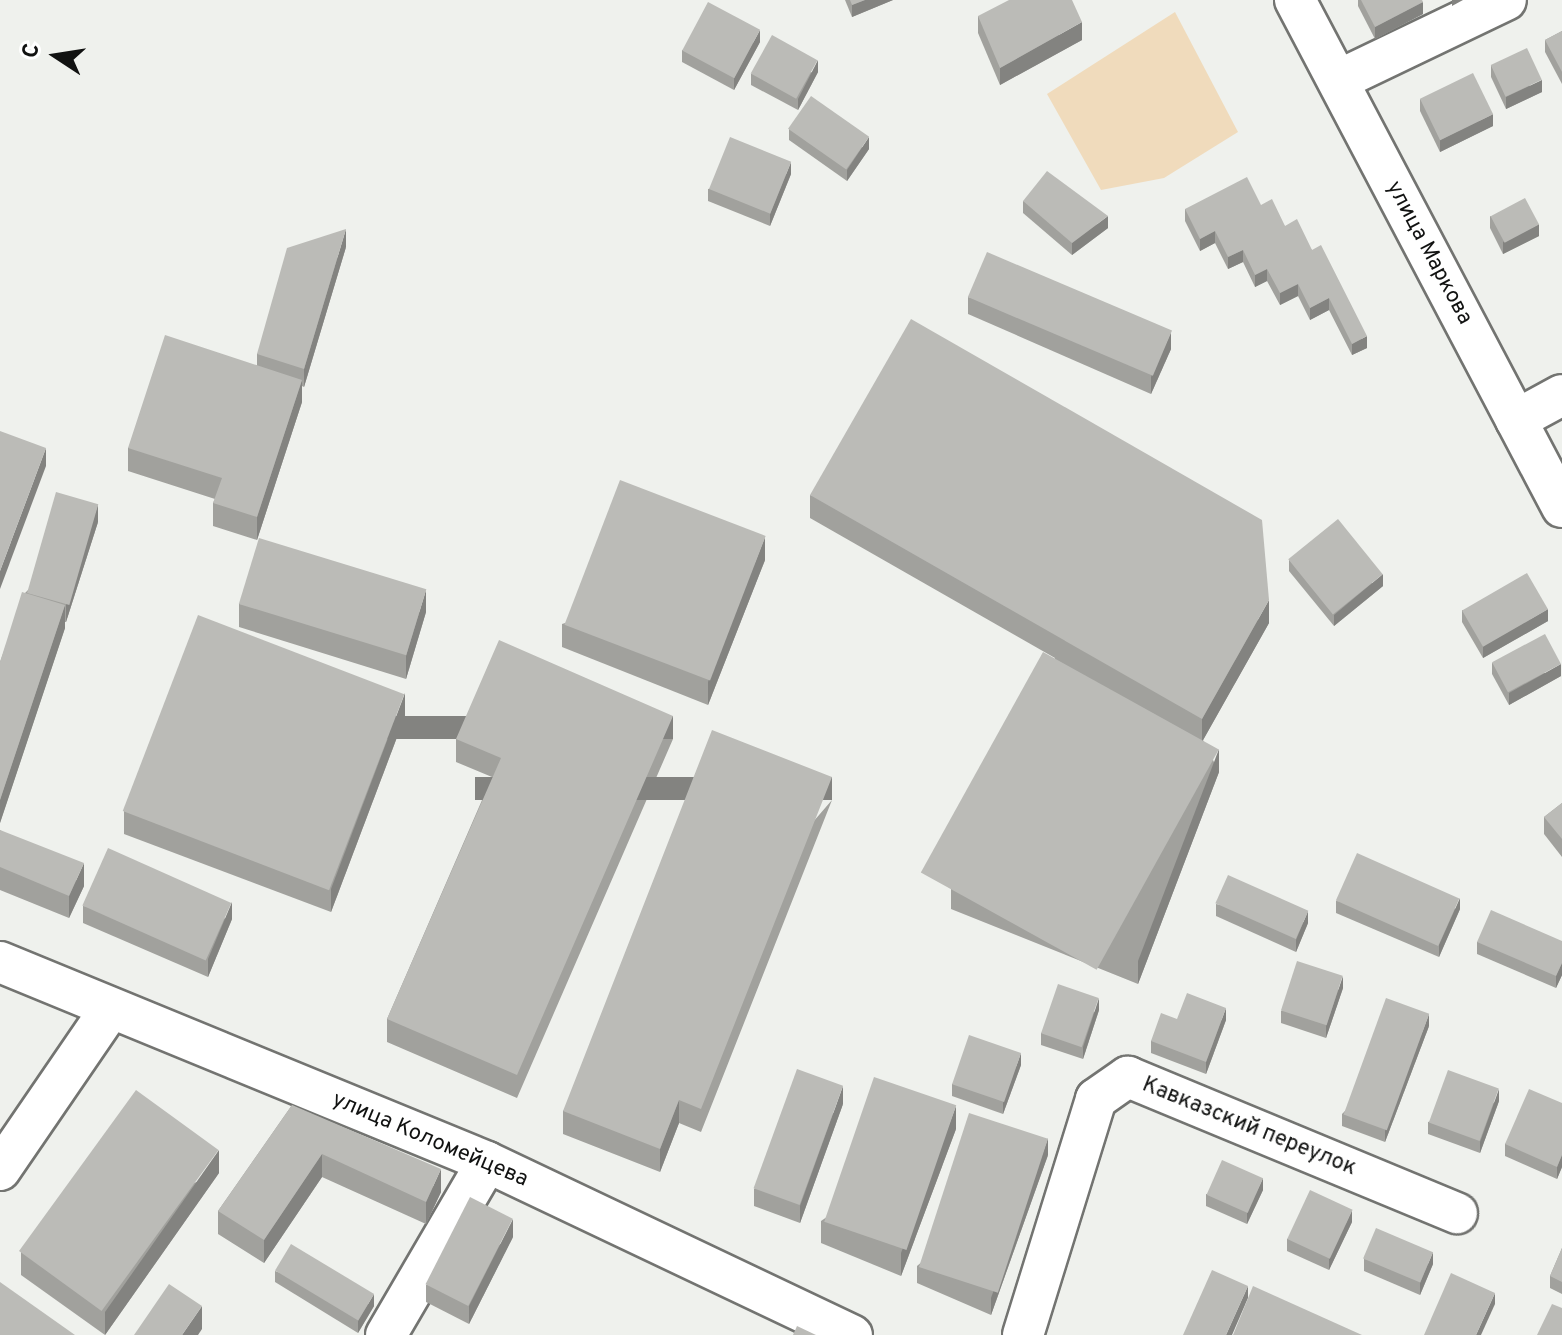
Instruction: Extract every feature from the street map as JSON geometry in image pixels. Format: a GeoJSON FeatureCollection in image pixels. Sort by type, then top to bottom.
{"type":"FeatureCollection","features":[{"type":"Feature","properties":{"kind":"street","name":"улица Маркова"},"geometry":{"type":"LineString","coordinates":[[1295,0],[1562,507]]}},
{"type":"Feature","properties":{"kind":"street"},"geometry":{"type":"LineString","coordinates":[[1339,80],[1506,0]]}},
{"type":"Feature","properties":{"kind":"street"},"geometry":{"type":"LineString","coordinates":[[1516,420],[1562,395]]}},
{"type":"Feature","properties":{"kind":"street","name":"улица Коломейцева"},"geometry":{"type":"LineString","coordinates":[[0,962],[487,1162],[852,1335]]}},
{"type":"Feature","properties":{"kind":"street"},"geometry":{"type":"LineString","coordinates":[[0,1170],[111,1008]]}},
{"type":"Feature","properties":{"kind":"street","name":"Кавказский переулок"},"geometry":{"type":"LineString","coordinates":[[1023,1335],[1096,1099],[1128,1077],[1457,1213]]}},
{"type":"Feature","properties":{"kind":"street"},"geometry":{"type":"LineString","coordinates":[[386,1335],[487,1162]]}},
{"type":"Feature","properties":{"kind":"shaded area"},"geometry":{"type":"Polygon","coordinates":[[[1175,12],[1238,132],[1164,178],[1101,190],[1047,94],[1175,12]]]}},
{"type":"Feature","properties":{"kind":"building"},"geometry":{"type":"Polygon","coordinates":[[[1009,0],[1072,0],[1082,22],[1000,68],[978,16],[1009,0]]]}},
{"type":"Feature","properties":{"kind":"building"},"geometry":{"type":"Polygon","coordinates":[[[1361,0],[1422,0],[1423,2],[1375,27],[1361,0]]]}},
{"type":"Feature","properties":{"kind":"building"},"geometry":{"type":"Polygon","coordinates":[[[708,2],[760,30],[734,78],[682,51],[708,2]]]}},
{"type":"Feature","properties":{"kind":"building"},"geometry":{"type":"Polygon","coordinates":[[[1562,31],[1562,72],[1545,40],[1562,31]]]}},
{"type":"Feature","properties":{"kind":"building"},"geometry":{"type":"Polygon","coordinates":[[[772,35],[817,60],[796,99],[751,73],[772,35]]]}},
{"type":"Feature","properties":{"kind":"building"},"geometry":{"type":"Polygon","coordinates":[[[1527,48],[1542,80],[1506,97],[1491,65],[1527,48]]]}},
{"type":"Feature","properties":{"kind":"building"},"geometry":{"type":"Polygon","coordinates":[[[1473,73],[1493,114],[1440,140],[1420,99],[1473,73]]]}},
{"type":"Feature","properties":{"kind":"building"},"geometry":{"type":"Polygon","coordinates":[[[811,96],[869,137],[846,169],[788,129],[811,96]]]}},
{"type":"Feature","properties":{"kind":"building"},"geometry":{"type":"Polygon","coordinates":[[[730,137],[791,162],[770,214],[709,189],[730,137]]]}},
{"type":"Feature","properties":{"kind":"building"},"geometry":{"type":"Polygon","coordinates":[[[1047,171],[1108,216],[1072,243],[1023,201],[1047,171]]]}},
{"type":"Feature","properties":{"kind":"building"},"geometry":{"type":"Polygon","coordinates":[[[1247,177],[1261,205],[1272,199],[1285,226],[1297,219],[1312,250],[1321,245],[1367,336],[1352,344],[1329,298],[1310,308],[1298,284],[1280,293],[1267,269],[1255,275],[1243,250],[1228,257],[1215,231],[1200,239],[1185,209],[1247,177]]]}},
{"type":"Feature","properties":{"kind":"building"},"geometry":{"type":"Polygon","coordinates":[[[1525,198],[1539,224],[1505,243],[1491,216],[1525,198]]]}},
{"type":"Feature","properties":{"kind":"building"},"geometry":{"type":"Polygon","coordinates":[[[346,229],[304,369],[257,354],[287,248],[346,229]]]}},
{"type":"Feature","properties":{"kind":"building"},"geometry":{"type":"Polygon","coordinates":[[[987,252],[1172,331],[1153,376],[968,297],[987,252]]]}},
{"type":"Feature","properties":{"kind":"building"},"geometry":{"type":"Polygon","coordinates":[[[911,319],[1262,520],[1269,600],[1202,719],[810,495],[911,319]]]}},
{"type":"Feature","properties":{"kind":"building"},"geometry":{"type":"Polygon","coordinates":[[[165,335],[302,380],[257,517],[213,503],[222,478],[128,448],[165,335]]]}},
{"type":"Feature","properties":{"kind":"building"},"geometry":{"type":"Polygon","coordinates":[[[0,431],[46,448],[0,571],[0,431]]]}},
{"type":"Feature","properties":{"kind":"building"},"geometry":{"type":"Polygon","coordinates":[[[620,480],[766,536],[710,681],[564,625],[620,480]]]}},
{"type":"Feature","properties":{"kind":"building"},"geometry":{"type":"Polygon","coordinates":[[[56,492],[98,504],[69,605],[27,593],[56,492]]]}},
{"type":"Feature","properties":{"kind":"building"},"geometry":{"type":"Polygon","coordinates":[[[1338,519],[1383,574],[1333,614],[1288,559],[1338,519]]]}},
{"type":"Feature","properties":{"kind":"building"},"geometry":{"type":"Polygon","coordinates":[[[259,538],[426,589],[406,655],[239,604],[259,538]]]}},
{"type":"Feature","properties":{"kind":"building"},"geometry":{"type":"Polygon","coordinates":[[[1527,573],[1548,609],[1483,647],[1462,610],[1527,573]]]}},
{"type":"Feature","properties":{"kind":"building"},"geometry":{"type":"Polygon","coordinates":[[[22,592],[65,605],[0,800],[0,662],[22,592]]]}},
{"type":"Feature","properties":{"kind":"building"},"geometry":{"type":"Polygon","coordinates":[[[198,615],[404,694],[329,890],[123,811],[198,615]]]}},
{"type":"Feature","properties":{"kind":"building"},"geometry":{"type":"Polygon","coordinates":[[[1545,634],[1561,664],[1508,692],[1492,662],[1545,634]]]}},
{"type":"Feature","properties":{"kind":"building"},"geometry":{"type":"Polygon","coordinates":[[[499,640],[673,716],[517,1075],[387,1019],[501,758],[456,739],[499,640]]]}},
{"type":"Feature","properties":{"kind":"building"},"geometry":{"type":"Polygon","coordinates":[[[1043,652],[1219,749],[1097,970],[921,872],[1043,652]]]}},
{"type":"Feature","properties":{"kind":"building"},"geometry":{"type":"Polygon","coordinates":[[[712,730],[832,777],[701,1109],[679,1100],[660,1149],[563,1111],[712,730]]]}},
{"type":"Feature","properties":{"kind":"building"},"geometry":{"type":"Polygon","coordinates":[[[1562,803],[1562,839],[1544,817],[1562,803]]]}},
{"type":"Feature","properties":{"kind":"building"},"geometry":{"type":"Polygon","coordinates":[[[0,830],[84,863],[69,896],[0,867],[0,830]]]}},
{"type":"Feature","properties":{"kind":"building"},"geometry":{"type":"Polygon","coordinates":[[[108,848],[231,903],[206,960],[82,906],[108,848]]]}},
{"type":"Feature","properties":{"kind":"building"},"geometry":{"type":"Polygon","coordinates":[[[1357,853],[1459,899],[1438,946],[1336,901],[1357,853]]]}},
{"type":"Feature","properties":{"kind":"building"},"geometry":{"type":"Polygon","coordinates":[[[1228,875],[1308,911],[1296,939],[1215,903],[1228,875]]]}},
{"type":"Feature","properties":{"kind":"building"},"geometry":{"type":"Polygon","coordinates":[[[1491,910],[1562,941],[1562,963],[1556,976],[1477,942],[1491,910]]]}},
{"type":"Feature","properties":{"kind":"building"},"geometry":{"type":"Polygon","coordinates":[[[1297,961],[1343,976],[1327,1025],[1281,1010],[1297,961]]]}},
{"type":"Feature","properties":{"kind":"building"},"geometry":{"type":"Polygon","coordinates":[[[1058,984],[1099,998],[1082,1047],[1041,1033],[1058,984]]]}},
{"type":"Feature","properties":{"kind":"building"},"geometry":{"type":"Polygon","coordinates":[[[1187,993],[1226,1008],[1206,1062],[1151,1041],[1161,1013],[1177,1019],[1187,993]]]}},
{"type":"Feature","properties":{"kind":"building"},"geometry":{"type":"Polygon","coordinates":[[[1386,998],[1429,1014],[1387,1130],[1344,1115],[1386,998]]]}},
{"type":"Feature","properties":{"kind":"building"},"geometry":{"type":"Polygon","coordinates":[[[969,1035],[1021,1053],[1004,1102],[952,1084],[969,1035]]]}},
{"type":"Feature","properties":{"kind":"building"},"geometry":{"type":"Polygon","coordinates":[[[797,1069],[843,1086],[800,1205],[754,1188],[797,1069]]]}},
{"type":"Feature","properties":{"kind":"building"},"geometry":{"type":"Polygon","coordinates":[[[1448,1070],[1499,1088],[1480,1141],[1429,1123],[1448,1070]]]}},
{"type":"Feature","properties":{"kind":"building"},"geometry":{"type":"Polygon","coordinates":[[[874,1077],[956,1105],[906,1250],[824,1222],[874,1077]]]}},
{"type":"Feature","properties":{"kind":"building"},"geometry":{"type":"Polygon","coordinates":[[[1529,1089],[1562,1103],[1562,1155],[1557,1167],[1505,1144],[1529,1089]]]}},
{"type":"Feature","properties":{"kind":"building"},"geometry":{"type":"Polygon","coordinates":[[[136,1090],[219,1150],[102,1311],[19,1251],[136,1090]]]}},
{"type":"Feature","properties":{"kind":"building"},"geometry":{"type":"Polygon","coordinates":[[[292,1105],[441,1169],[426,1202],[322,1154],[264,1240],[218,1211],[292,1105]]]}},
{"type":"Feature","properties":{"kind":"building"},"geometry":{"type":"Polygon","coordinates":[[[969,1113],[1048,1139],[998,1293],[919,1267],[969,1113]]]}},
{"type":"Feature","properties":{"kind":"building"},"geometry":{"type":"Polygon","coordinates":[[[1222,1160],[1263,1178],[1248,1213],[1207,1195],[1222,1160]]]}},
{"type":"Feature","properties":{"kind":"building"},"geometry":{"type":"Polygon","coordinates":[[[1310,1190],[1353,1210],[1330,1259],[1287,1239],[1310,1190]]]}},
{"type":"Feature","properties":{"kind":"building"},"geometry":{"type":"Polygon","coordinates":[[[470,1197],[513,1219],[468,1306],[426,1284],[470,1197]]]}},
{"type":"Feature","properties":{"kind":"building"},"geometry":{"type":"Polygon","coordinates":[[[1376,1228],[1433,1252],[1420,1283],[1363,1258],[1376,1228]]]}},
{"type":"Feature","properties":{"kind":"building"},"geometry":{"type":"Polygon","coordinates":[[[291,1244],[374,1294],[358,1321],[275,1271],[291,1244]]]}},
{"type":"Feature","properties":{"kind":"building"},"geometry":{"type":"Polygon","coordinates":[[[1562,1248],[1562,1282],[1550,1276],[1562,1248]]]}},
{"type":"Feature","properties":{"kind":"building"},"geometry":{"type":"Polygon","coordinates":[[[1212,1270],[1248,1286],[1226,1335],[1183,1335],[1212,1270]]]}},
{"type":"Feature","properties":{"kind":"building"},"geometry":{"type":"Polygon","coordinates":[[[1451,1273],[1495,1293],[1476,1335],[1424,1335],[1451,1273]]]}},
{"type":"Feature","properties":{"kind":"building"},"geometry":{"type":"Polygon","coordinates":[[[0,1282],[75,1335],[0,1335],[0,1282]]]}},
{"type":"Feature","properties":{"kind":"building"},"geometry":{"type":"Polygon","coordinates":[[[169,1284],[202,1306],[182,1335],[134,1335],[169,1284]]]}},
{"type":"Feature","properties":{"kind":"building"},"geometry":{"type":"Polygon","coordinates":[[[1253,1286],[1362,1335],[1233,1335],[1253,1286]]]}},
{"type":"Feature","properties":{"kind":"building"},"geometry":{"type":"Polygon","coordinates":[[[1552,1304],[1562,1308],[1562,1335],[1537,1335],[1552,1304]]]}},
{"type":"Feature","properties":{"kind":"building"},"geometry":{"type":"Polygon","coordinates":[[[797,1326],[816,1335],[793,1335],[797,1326]]]}}]}
